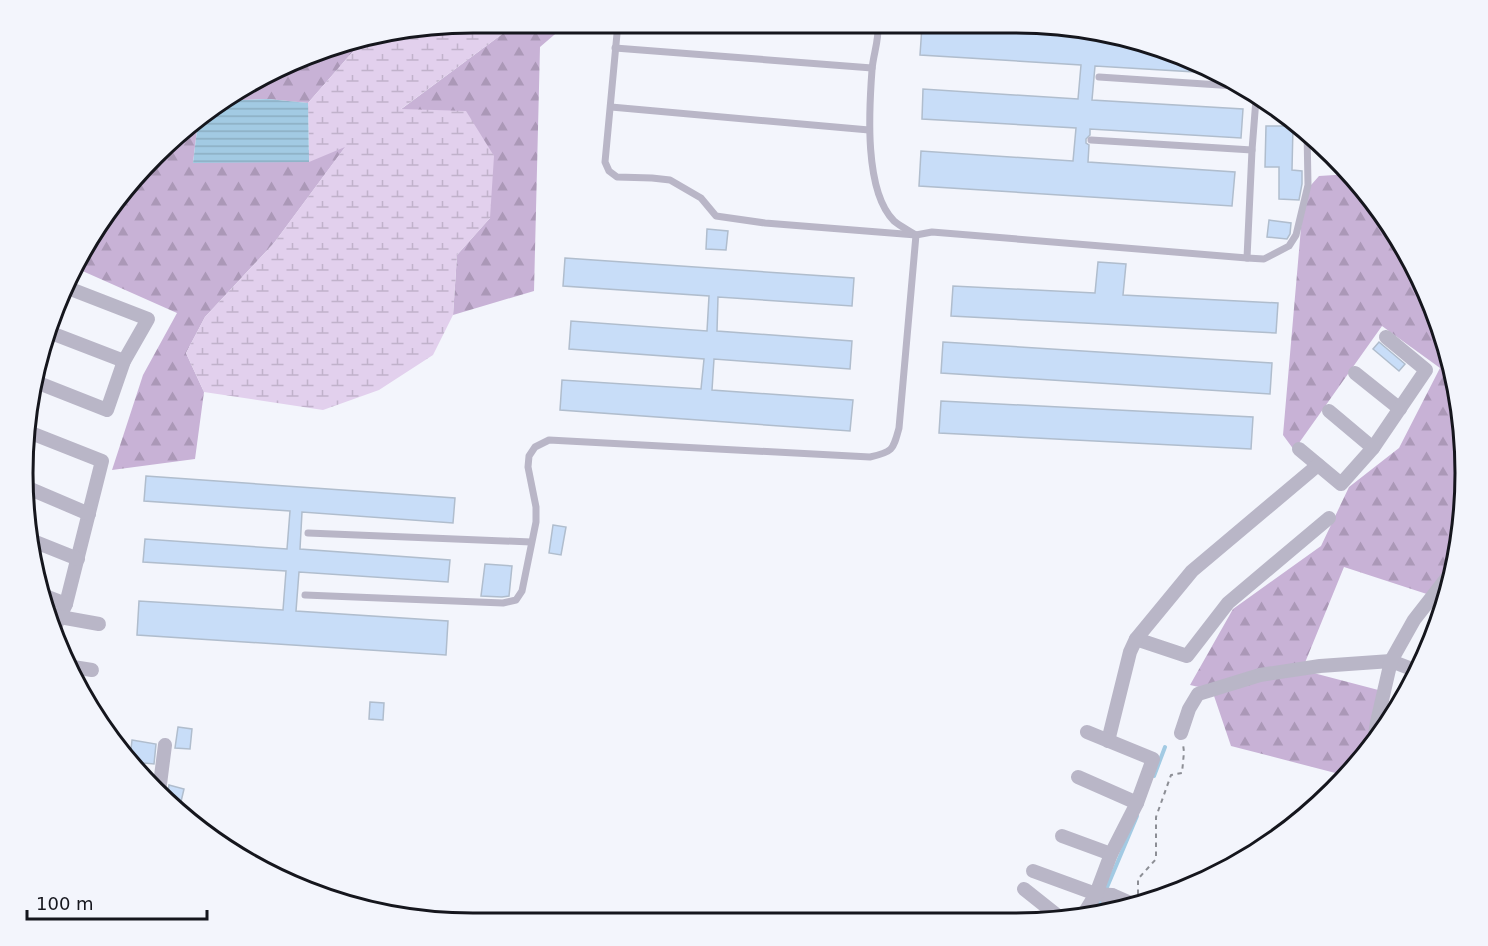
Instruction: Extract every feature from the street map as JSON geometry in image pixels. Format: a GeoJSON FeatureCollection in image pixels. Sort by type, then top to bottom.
{"type":"FeatureCollection","features":[{"type":"Feature","properties":{"kind":"street"},"geometry":{"type":"LineString","coordinates":[[42,384],[106,410],[124,361],[148,319],[73,290]]}},
{"type":"Feature","properties":{"kind":"street"},"geometry":{"type":"LineString","coordinates":[[55,335],[124,361]]}},
{"type":"Feature","properties":{"kind":"street"},"geometry":{"type":"LineString","coordinates":[[1299,449],[1341,484],[1373,448],[1426,370],[1386,337]]}},
{"type":"Feature","properties":{"kind":"street"},"geometry":{"type":"LineString","coordinates":[[1355,373],[1400,409]]}},
{"type":"Feature","properties":{"kind":"street"},"geometry":{"type":"LineString","coordinates":[[1329,411],[1373,448]]}},
{"type":"Feature","properties":{"kind":"street"},"geometry":{"type":"LineString","coordinates":[[35,435],[102,461],[66,604],[58,620]]}},
{"type":"Feature","properties":{"kind":"street"},"geometry":{"type":"LineString","coordinates":[[1108,741],[1130,652],[1136,639],[1192,571],[1318,465]]}},
{"type":"Feature","properties":{"kind":"street"},"geometry":{"type":"LineString","coordinates":[[34,490],[89,514]]}},
{"type":"Feature","properties":{"kind":"street"},"geometry":{"type":"LineString","coordinates":[[1136,639],[1186,656],[1228,603],[1329,518]]}},
{"type":"Feature","properties":{"kind":"street"},"geometry":{"type":"LineString","coordinates":[[39,542],[78,559]]}},
{"type":"Feature","properties":{"kind":"street"},"geometry":{"type":"LineString","coordinates":[[1384,712],[1390,661],[1414,620],[1440,587]]}},
{"type":"Feature","properties":{"kind":"street"},"geometry":{"type":"LineString","coordinates":[[51,598],[66,604]]}},
{"type":"Feature","properties":{"kind":"street"},"geometry":{"type":"LineString","coordinates":[[59,622],[99,624]]}},
{"type":"Feature","properties":{"kind":"street"},"geometry":{"type":"LineString","coordinates":[[1181,733],[1189,709],[1198,694],[1260,675],[1320,666],[1390,661],[1410,668]]}},
{"type":"Feature","properties":{"kind":"street"},"geometry":{"type":"LineString","coordinates":[[78,669],[92,670]]}},
{"type":"Feature","properties":{"kind":"street"},"geometry":{"type":"LineString","coordinates":[[1087,732],[1153,759],[1137,803],[1111,854],[1096,894],[1088,907]]}},
{"type":"Feature","properties":{"kind":"street"},"geometry":{"type":"LineString","coordinates":[[160,782],[165,745]]}},
{"type":"Feature","properties":{"kind":"street"},"geometry":{"type":"LineString","coordinates":[[1078,777],[1137,803]]}},
{"type":"Feature","properties":{"kind":"street"},"geometry":{"type":"LineString","coordinates":[[1062,836],[1111,854]]}},
{"type":"Feature","properties":{"kind":"street"},"geometry":{"type":"LineString","coordinates":[[1033,871],[1096,894],[1129,898]]}},
{"type":"Feature","properties":{"kind":"street"},"geometry":{"type":"LineString","coordinates":[[1024,889],[1051,911]]}},
{"type":"Feature","properties":{"kind":"street"},"geometry":{"type":"LineString","coordinates":[[1109,903],[1113,895]]}},
{"type":"Feature","properties":{"kind":"lane"},"geometry":{"type":"LineString","coordinates":[[617,33],[605,162],[609,171],[617,177],[670,180],[700,198],[716,216],[765,223],[916,236],[933,232],[1264,259],[1288,246],[1296,235],[1308,185],[1307,144]]}},
{"type":"Feature","properties":{"kind":"lane"},"geometry":{"type":"LineString","coordinates":[[879,33],[872,68],[869,130],[875,184],[882,203],[894,222],[916,236]]}},
{"type":"Feature","properties":{"kind":"lane"},"geometry":{"type":"LineString","coordinates":[[615,48],[872,68]]}},
{"type":"Feature","properties":{"kind":"lane"},"geometry":{"type":"LineString","coordinates":[[1099,77],[1223,85]]}},
{"type":"Feature","properties":{"kind":"lane"},"geometry":{"type":"LineString","coordinates":[[1247,258],[1256,105]]}},
{"type":"Feature","properties":{"kind":"lane"},"geometry":{"type":"LineString","coordinates":[[611,107],[869,130]]}},
{"type":"Feature","properties":{"kind":"lane"},"geometry":{"type":"LineString","coordinates":[[1091,140],[1252,150]]}},
{"type":"Feature","properties":{"kind":"lane"},"geometry":{"type":"LineString","coordinates":[[305,595],[503,603],[516,600],[522,591],[536,522],[536,507],[528,467],[530,456],[535,447],[549,440],[870,457],[884,454],[894,447],[899,428],[916,236]]}},
{"type":"Feature","properties":{"kind":"lane"},"geometry":{"type":"LineString","coordinates":[[308,533],[531,542]]}},
{"type":"Feature","properties":{"kind":"path"},"geometry":{"type":"LineString","coordinates":[[1138,895],[1138,879],[1156,859],[1156,817],[1171,775],[1182,773],[1184,752],[1181,733]]}},
{"type":"Feature","properties":{"kind":"green space"},"geometry":{"type":"Polygon","coordinates":[[[504,33],[556,33],[540,47],[534,291],[453,315],[457,255],[490,218],[400,110],[504,33]]]}},
{"type":"Feature","properties":{"kind":"green space"},"geometry":{"type":"Polygon","coordinates":[[[504,33],[401,109],[466,111],[494,156],[490,218],[457,255],[453,315],[433,355],[379,390],[323,410],[204,392],[186,353],[205,317],[274,243],[345,147],[309,162],[308,103],[355,49],[416,37],[504,33]]]}},
{"type":"Feature","properties":{"kind":"green space"},"geometry":{"type":"Polygon","coordinates":[[[355,49],[308,103],[268,99],[240,100],[278,78],[305,66],[355,49]]]}},
{"type":"Feature","properties":{"kind":"green space"},"geometry":{"type":"Polygon","coordinates":[[[197,131],[193,163],[346,146],[274,243],[205,317],[186,353],[204,392],[195,459],[112,470],[143,375],[177,313],[82,271],[124,205],[162,162],[197,131]]]}},
{"type":"Feature","properties":{"kind":"green space"},"geometry":{"type":"Polygon","coordinates":[[[1338,175],[1346,183],[1381,229],[1410,278],[1432,332],[1447,387],[1455,473],[1447,559],[1437,597],[1344,567],[1302,670],[1386,692],[1378,721],[1336,773],[1231,746],[1212,690],[1190,685],[1233,609],[1321,546],[1349,487],[1399,448],[1440,368],[1382,326],[1294,450],[1283,435],[1304,193],[1319,176],[1338,175]]]}},
{"type":"Feature","properties":{"kind":"water"},"geometry":{"type":"Polygon","coordinates":[[[268,99],[308,103],[309,162],[193,163],[197,131],[240,100],[268,99]]]}},
{"type":"Feature","properties":{"kind":"building"},"geometry":{"type":"Polygon","coordinates":[[[922,33],[1044,34],[1101,41],[1156,56],[1197,72],[1095,66],[1092,100],[1243,109],[1241,138],[1090,129],[1090,135],[1086,139],[1089,145],[1088,162],[1235,172],[1232,206],[919,186],[921,151],[1073,161],[1076,128],[922,119],[923,89],[1078,99],[1081,65],[920,55],[922,33]]]}},
{"type":"Feature","properties":{"kind":"building"},"geometry":{"type":"Polygon","coordinates":[[[1266,126],[1285,126],[1293,132],[1292,170],[1302,171],[1299,200],[1279,199],[1279,167],[1265,167],[1266,126]]]}},
{"type":"Feature","properties":{"kind":"building"},"geometry":{"type":"Polygon","coordinates":[[[1269,220],[1291,223],[1287,239],[1267,237],[1269,220]]]}},
{"type":"Feature","properties":{"kind":"building"},"geometry":{"type":"Polygon","coordinates":[[[707,229],[728,231],[726,250],[706,249],[707,229]]]}},
{"type":"Feature","properties":{"kind":"building"},"geometry":{"type":"Polygon","coordinates":[[[565,258],[854,278],[852,306],[718,297],[717,331],[852,341],[850,369],[714,359],[712,390],[853,400],[850,431],[560,410],[562,380],[701,389],[704,359],[569,349],[571,321],[707,331],[709,296],[563,286],[565,258]]]}},
{"type":"Feature","properties":{"kind":"building"},"geometry":{"type":"Polygon","coordinates":[[[1098,262],[1126,264],[1123,295],[1278,303],[1276,333],[951,316],[953,286],[1095,293],[1098,262]]]}},
{"type":"Feature","properties":{"kind":"building"},"geometry":{"type":"Polygon","coordinates":[[[943,342],[1272,363],[1270,394],[941,373],[943,342]]]}},
{"type":"Feature","properties":{"kind":"building"},"geometry":{"type":"Polygon","coordinates":[[[1379,342],[1405,364],[1399,371],[1373,349],[1379,342]]]}},
{"type":"Feature","properties":{"kind":"building"},"geometry":{"type":"Polygon","coordinates":[[[941,401],[1253,417],[1251,449],[939,433],[941,401]]]}},
{"type":"Feature","properties":{"kind":"building"},"geometry":{"type":"Polygon","coordinates":[[[146,476],[455,498],[453,523],[302,512],[300,549],[450,560],[448,582],[299,572],[296,611],[448,621],[446,655],[137,635],[139,601],[283,610],[286,571],[143,562],[145,539],[287,549],[290,511],[144,501],[146,476]]]}},
{"type":"Feature","properties":{"kind":"building"},"geometry":{"type":"Polygon","coordinates":[[[553,525],[566,527],[561,555],[549,553],[553,525]]]}},
{"type":"Feature","properties":{"kind":"building"},"geometry":{"type":"Polygon","coordinates":[[[485,564],[512,566],[509,596],[481,596],[485,564]]]}},
{"type":"Feature","properties":{"kind":"building"},"geometry":{"type":"Polygon","coordinates":[[[370,702],[384,703],[383,720],[369,719],[370,702]]]}},
{"type":"Feature","properties":{"kind":"building"},"geometry":{"type":"Polygon","coordinates":[[[178,727],[192,729],[190,749],[175,748],[178,727]]]}},
{"type":"Feature","properties":{"kind":"building"},"geometry":{"type":"Polygon","coordinates":[[[132,740],[156,744],[154,764],[144,763],[144,765],[131,750],[132,740]]]}},
{"type":"Feature","properties":{"kind":"building"},"geometry":{"type":"Polygon","coordinates":[[[169,785],[184,789],[181,802],[168,790],[169,785]]]}},
{"type":"Feature","properties":{"kind":"waterway"},"geometry":{"type":"LineString","coordinates":[[1154,776],[1165,747]]}},
{"type":"Feature","properties":{"kind":"waterway"},"geometry":{"type":"LineString","coordinates":[[1105,892],[1137,816]]}},
{"type":"Feature","properties":{"kind":"waterway"},"geometry":{"type":"LineString","coordinates":[[1099,905],[1102,899]]}}]}
